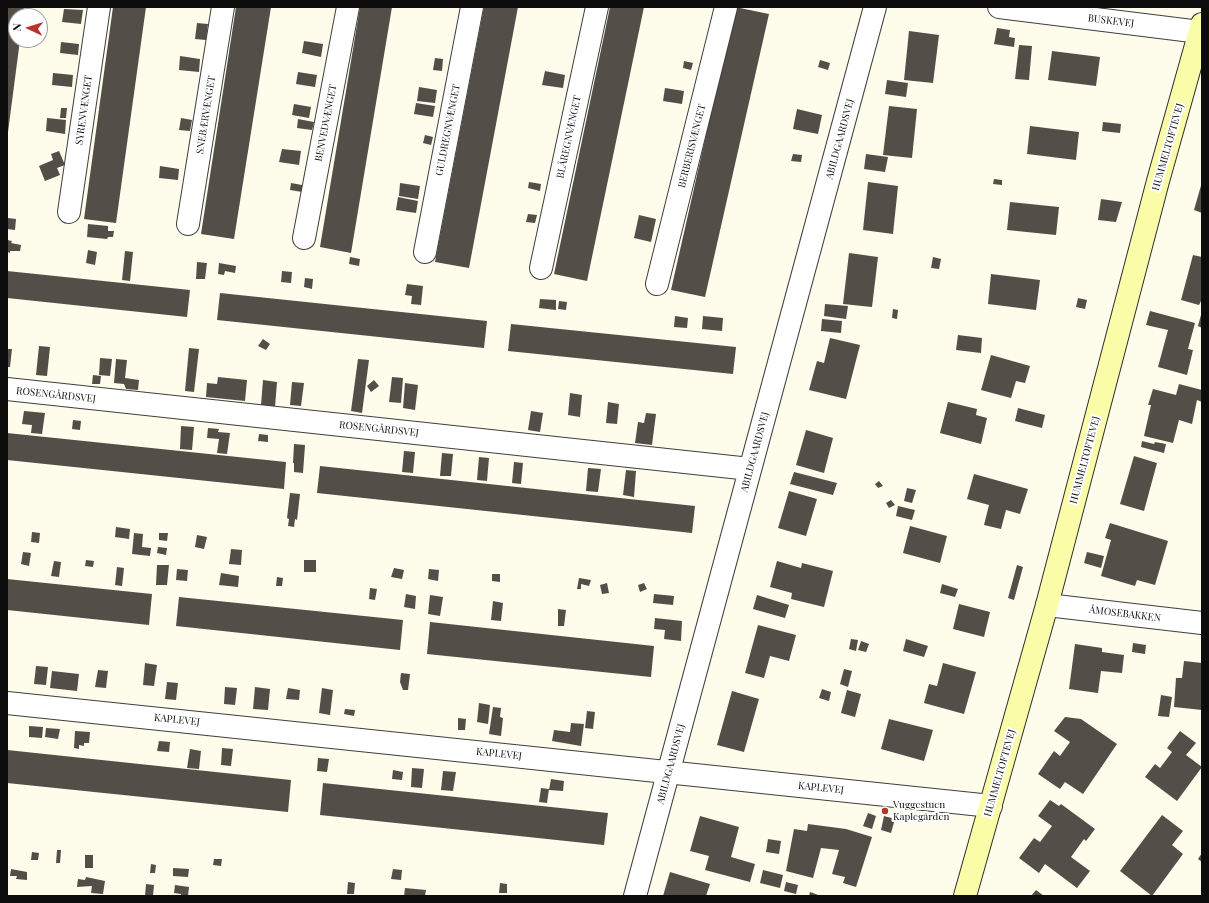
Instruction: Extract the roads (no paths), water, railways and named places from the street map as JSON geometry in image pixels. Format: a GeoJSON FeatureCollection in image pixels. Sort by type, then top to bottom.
{"type":"FeatureCollection","features":[{"type":"Feature","properties":{"kind":"street","name":"SYRENVÆNGET"},"geometry":{"type":"LineString","coordinates":[[69,212],[99,7]]}},
{"type":"Feature","properties":{"kind":"street","name":"SNEBÆRVÆNGET"},"geometry":{"type":"LineString","coordinates":[[188,224],[223,7]]}},
{"type":"Feature","properties":{"kind":"street","name":"BENVEDVÆNGET"},"geometry":{"type":"LineString","coordinates":[[304,238],[348,7]]}},
{"type":"Feature","properties":{"kind":"street","name":"GULDREGNVÆNGET"},"geometry":{"type":"LineString","coordinates":[[425,252],[472,7]]}},
{"type":"Feature","properties":{"kind":"street","name":"BLÅREGNVÆNGET"},"geometry":{"type":"LineString","coordinates":[[541,268],[597,7]]}},
{"type":"Feature","properties":{"kind":"street","name":"BERBERISVÆNGET"},"geometry":{"type":"LineString","coordinates":[[657,284],[726,7]]}},
{"type":"Feature","properties":{"kind":"street","name":"ABILDGAARDSVEJ"},"geometry":{"type":"LineString","coordinates":[[635,896],[875,7]]}},
{"type":"Feature","properties":{"kind":"street","name":"BUSKEVEJ"},"geometry":{"type":"LineString","coordinates":[[999,7],[1201,28]]}},
{"type":"Feature","properties":{"kind":"street","name":"HUMMELTOFTEVEJ"},"geometry":{"type":"LineString","coordinates":[[965,896],[1047,605],[1158,181],[1201,28]]}},
{"type":"Feature","properties":{"kind":"street","name":"ROSENGÅRDSVEJ"},"geometry":{"type":"LineString","coordinates":[[7,389],[750,469]]}},
{"type":"Feature","properties":{"kind":"street","name":"ÅMOSEBAKKEN"},"geometry":{"type":"LineString","coordinates":[[1047,605],[1202,623]]}},
{"type":"Feature","properties":{"kind":"street","name":"KAPLEVEJ"},"geometry":{"type":"LineString","coordinates":[[7,703],[990,806]]}},
{"type":"Feature","properties":{"kind":"place","name":"Vuggestuen Kaplegården"},"geometry":{"type":"Point","coordinates":[885,811]}}]}
